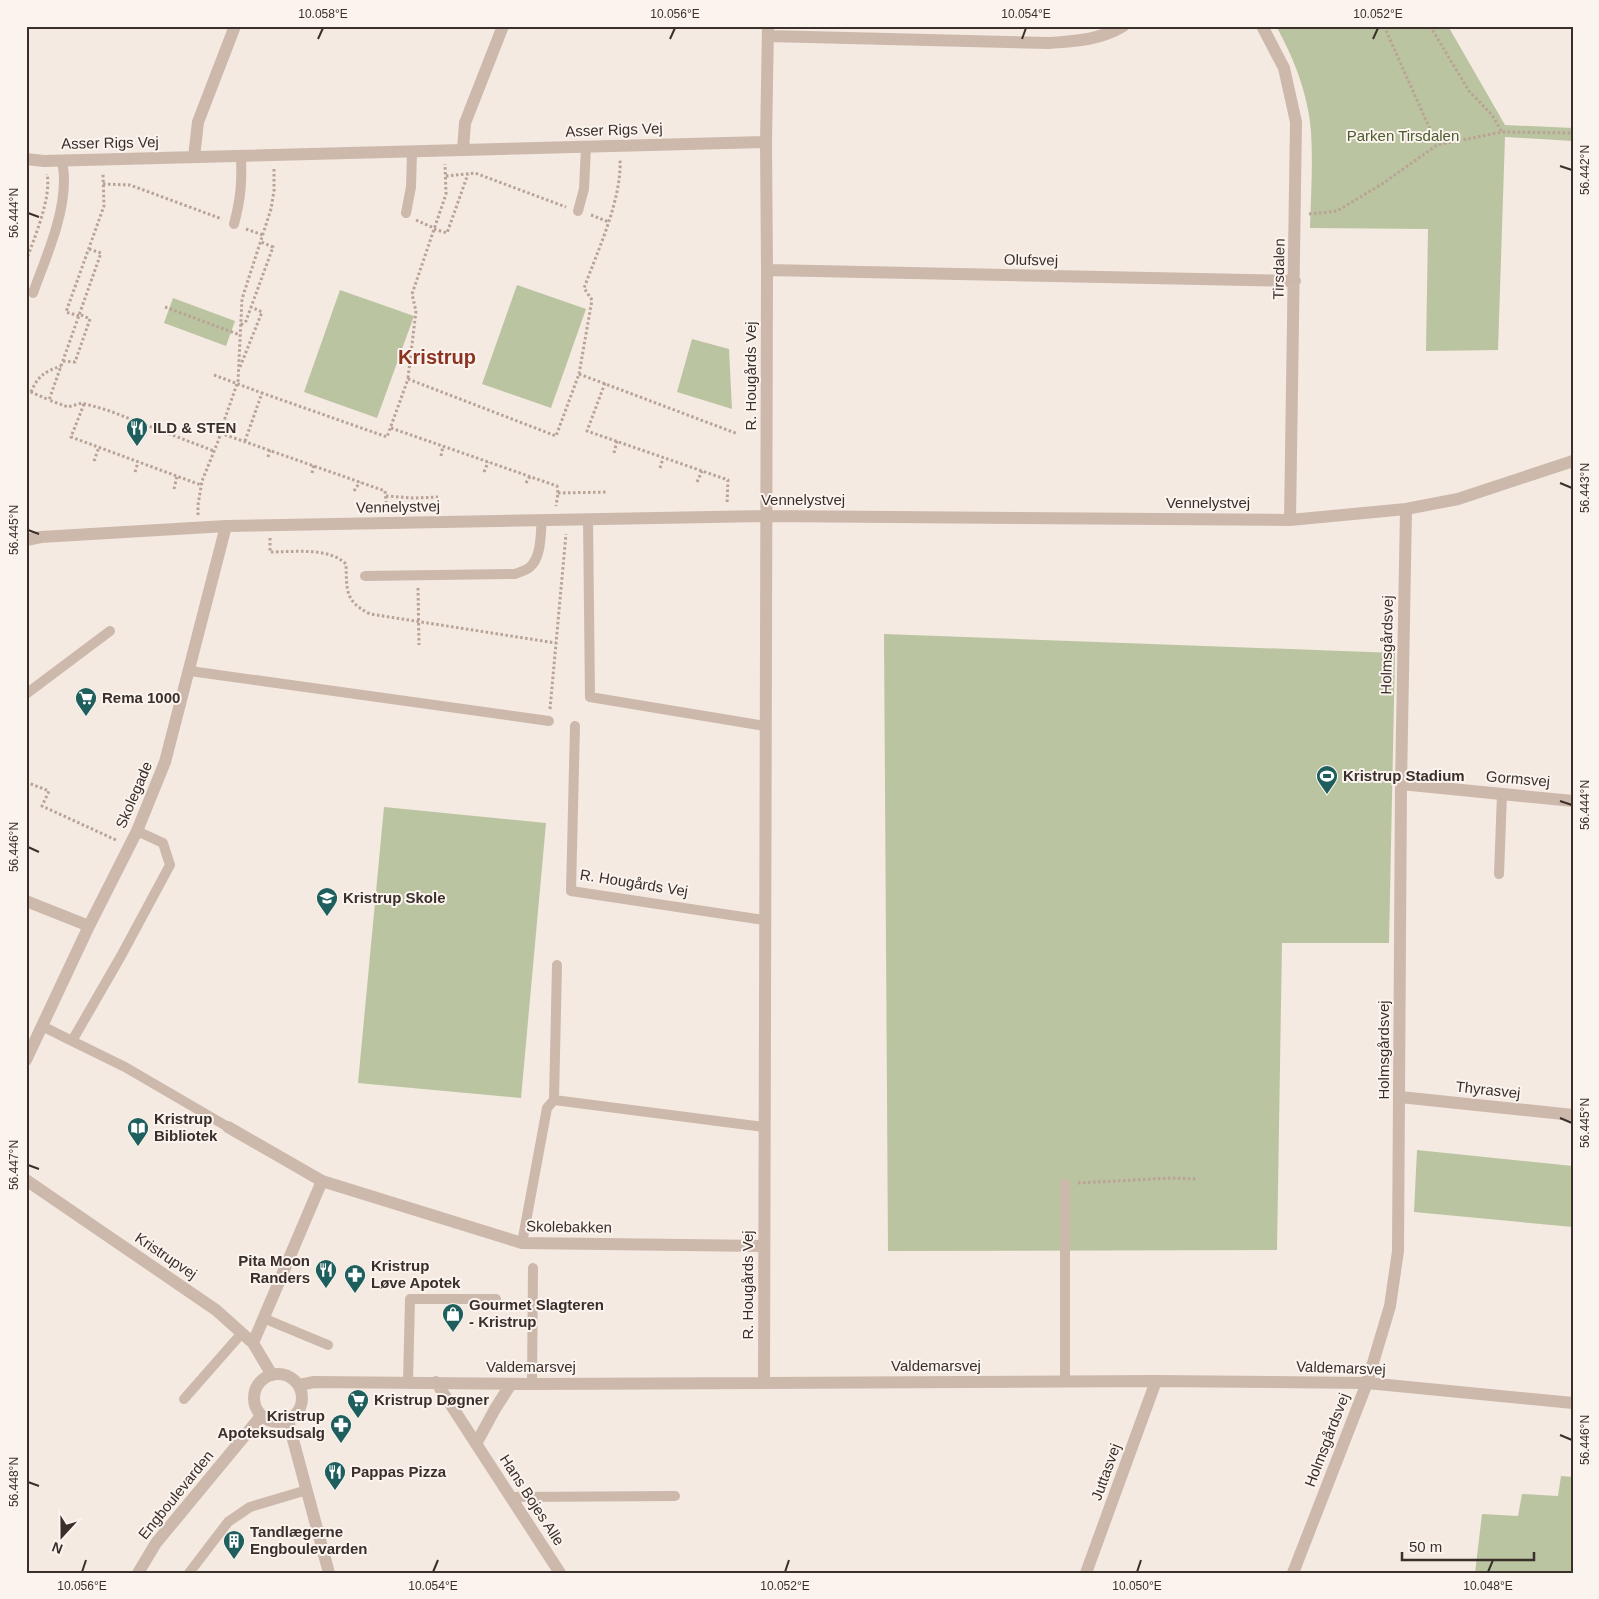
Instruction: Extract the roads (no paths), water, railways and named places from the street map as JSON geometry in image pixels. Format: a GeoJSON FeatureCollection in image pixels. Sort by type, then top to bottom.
{"type":"FeatureCollection","features":[{"type":"Feature","properties":{"kind":"street"},"geometry":{"type":"LineString","coordinates":[[194,157],[198,122],[235,26]]}},
{"type":"Feature","properties":{"kind":"street"},"geometry":{"type":"LineString","coordinates":[[464,150],[465,124],[503,26]]}},
{"type":"Feature","properties":{"kind":"street"},"geometry":{"type":"LineString","coordinates":[[768,31],[1049,43],[1088,40],[1123,26]]}},
{"type":"Feature","properties":{"kind":"street","name":"Tirsdalen"},"geometry":{"type":"LineString","coordinates":[[1262,26],[1284,68],[1296,122],[1290,520]]}},
{"type":"Feature","properties":{"kind":"street","name":"R. Hougårds Vej"},"geometry":{"type":"LineString","coordinates":[[764,1382],[766,142],[768,31]]}},
{"type":"Feature","properties":{"kind":"street","name":"Asser Rigs Vej"},"geometry":{"type":"LineString","coordinates":[[26,159],[44,161],[766,142]]}},
{"type":"Feature","properties":{"kind":"street","name":"Olufsvej"},"geometry":{"type":"LineString","coordinates":[[767,270],[1295,282]]}},
{"type":"Feature","properties":{"kind":"street","name":"Vennelystvej"},"geometry":{"type":"LineString","coordinates":[[26,540],[41,537],[226,526],[766,516],[1290,520],[1406,509],[1458,499],[1573,461]]}},
{"type":"Feature","properties":{"kind":"street","name":"Holmsgårdsvej"},"geometry":{"type":"LineString","coordinates":[[1293,1573],[1367,1383],[1390,1306],[1398,1251],[1401,784],[1406,509]]}},
{"type":"Feature","properties":{"kind":"street","name":"Skolegade"},"geometry":{"type":"LineString","coordinates":[[26,1060],[89,926],[137,831],[166,762],[226,526]]}},
{"type":"Feature","properties":{"kind":"street","name":"Gormsvej"},"geometry":{"type":"LineString","coordinates":[[1401,784],[1573,801]]}},
{"type":"Feature","properties":{"kind":"street"},"geometry":{"type":"LineString","coordinates":[[26,901],[89,926]]}},
{"type":"Feature","properties":{"kind":"street","name":"Thyrasvej"},"geometry":{"type":"LineString","coordinates":[[1400,1097],[1573,1115]]}},
{"type":"Feature","properties":{"kind":"street","name":"Skolebakken"},"geometry":{"type":"LineString","coordinates":[[228,1127],[322,1181],[522,1243],[764,1246]]}},
{"type":"Feature","properties":{"kind":"street","name":"Kristrupvej"},"geometry":{"type":"LineString","coordinates":[[26,1180],[216,1310],[253,1343],[272,1375]]}},
{"type":"Feature","properties":{"kind":"street"},"geometry":{"type":"LineString","coordinates":[[253,1343],[322,1181]]}},
{"type":"Feature","properties":{"kind":"street"},"geometry":{"type":"LineString","coordinates":[[280,1374],[287,1376],[299,1386],[302,1398],[301,1405],[294,1417],[288,1421],[274,1423],[260,1416],[254,1403],[254,1396],[260,1382],[272,1375],[280,1374]]}},
{"type":"Feature","properties":{"kind":"street","name":"Valdemarsvej"},"geometry":{"type":"LineString","coordinates":[[299,1386],[314,1382],[511,1384],[1156,1381],[1367,1383],[1573,1403]]}},
{"type":"Feature","properties":{"kind":"street","name":"Juttasvej"},"geometry":{"type":"LineString","coordinates":[[1086,1573],[1156,1381]]}},
{"type":"Feature","properties":{"kind":"street","name":"Hans Bojes Alle"},"geometry":{"type":"LineString","coordinates":[[436,1382],[560,1573]]}},
{"type":"Feature","properties":{"kind":"street"},"geometry":{"type":"LineString","coordinates":[[476,1444],[494,1409],[511,1384]]}},
{"type":"Feature","properties":{"kind":"street","name":"Engboulevarden"},"geometry":{"type":"LineString","coordinates":[[138,1573],[156,1543],[260,1416]]}},
{"type":"Feature","properties":{"kind":"street"},"geometry":{"type":"LineString","coordinates":[[288,1421],[329,1573]]}},
{"type":"Feature","properties":{"kind":"lane"},"geometry":{"type":"LineString","coordinates":[[578,211],[584,189],[586,147]]}},
{"type":"Feature","properties":{"kind":"lane"},"geometry":{"type":"LineString","coordinates":[[406,213],[411,187],[412,151]]}},
{"type":"Feature","properties":{"kind":"lane"},"geometry":{"type":"LineString","coordinates":[[234,224],[242,188],[241,156]]}},
{"type":"Feature","properties":{"kind":"lane"},"geometry":{"type":"LineString","coordinates":[[33,293],[54,235],[61,207],[64,180],[62,160]]}},
{"type":"Feature","properties":{"kind":"lane"},"geometry":{"type":"LineString","coordinates":[[588,519],[590,697],[765,726]]}},
{"type":"Feature","properties":{"kind":"lane"},"geometry":{"type":"LineString","coordinates":[[366,576],[515,574],[529,568],[536,558],[539,548],[554,520]]}},
{"type":"Feature","properties":{"kind":"lane"},"geometry":{"type":"LineString","coordinates":[[26,694],[110,631]]}},
{"type":"Feature","properties":{"kind":"lane"},"geometry":{"type":"LineString","coordinates":[[190,671],[549,721]]}},
{"type":"Feature","properties":{"kind":"lane","name":"R. Hougårds Vej"},"geometry":{"type":"LineString","coordinates":[[575,726],[570,891],[764,920]]}},
{"type":"Feature","properties":{"kind":"lane"},"geometry":{"type":"LineString","coordinates":[[1499,874],[1502,794]]}},
{"type":"Feature","properties":{"kind":"lane"},"geometry":{"type":"LineString","coordinates":[[72,1041],[170,865],[163,843],[137,831]]}},
{"type":"Feature","properties":{"kind":"lane"},"geometry":{"type":"LineString","coordinates":[[522,1243],[547,1108],[554,1100],[557,965]]}},
{"type":"Feature","properties":{"kind":"lane"},"geometry":{"type":"LineString","coordinates":[[42,1026],[125,1067],[228,1127]]}},
{"type":"Feature","properties":{"kind":"lane"},"geometry":{"type":"LineString","coordinates":[[554,1100],[764,1127]]}},
{"type":"Feature","properties":{"kind":"lane"},"geometry":{"type":"LineString","coordinates":[[1065,1184],[1065,1382]]}},
{"type":"Feature","properties":{"kind":"lane"},"geometry":{"type":"LineString","coordinates":[[532,1384],[533,1268]]}},
{"type":"Feature","properties":{"kind":"lane"},"geometry":{"type":"LineString","coordinates":[[408,1382],[410,1299],[496,1299]]}},
{"type":"Feature","properties":{"kind":"lane"},"geometry":{"type":"LineString","coordinates":[[263,1318],[328,1345]]}},
{"type":"Feature","properties":{"kind":"lane"},"geometry":{"type":"LineString","coordinates":[[184,1398],[242,1333]]}},
{"type":"Feature","properties":{"kind":"lane"},"geometry":{"type":"LineString","coordinates":[[190,1573],[228,1522],[250,1507],[307,1490]]}},
{"type":"Feature","properties":{"kind":"lane"},"geometry":{"type":"LineString","coordinates":[[511,1497],[675,1496]]}},
{"type":"Feature","properties":{"kind":"place","name":"ILD & STEN"},"geometry":{"type":"Point","coordinates":[137,447]}},
{"type":"Feature","properties":{"kind":"place","name":"Rema 1000"},"geometry":{"type":"Point","coordinates":[86,717]}},
{"type":"Feature","properties":{"kind":"place","name":"Kristrup Stadium"},"geometry":{"type":"Point","coordinates":[1327,795]}},
{"type":"Feature","properties":{"kind":"place","name":"Kristrup Skole"},"geometry":{"type":"Point","coordinates":[327,917]}},
{"type":"Feature","properties":{"kind":"place","name":"Kristrup Bibliotek"},"geometry":{"type":"Point","coordinates":[138,1147]}},
{"type":"Feature","properties":{"kind":"place","name":"Pita Moon Randers"},"geometry":{"type":"Point","coordinates":[326,1289]}},
{"type":"Feature","properties":{"kind":"place","name":"Kristrup Løve Apotek"},"geometry":{"type":"Point","coordinates":[355,1294]}},
{"type":"Feature","properties":{"kind":"place","name":"Gourmet Slagteren - Kristrup"},"geometry":{"type":"Point","coordinates":[453,1333]}},
{"type":"Feature","properties":{"kind":"place","name":"Kristrup Døgner"},"geometry":{"type":"Point","coordinates":[358,1419]}},
{"type":"Feature","properties":{"kind":"place","name":"Kristrup Apoteksudsalg"},"geometry":{"type":"Point","coordinates":[341,1444]}},
{"type":"Feature","properties":{"kind":"place","name":"Pappas Pizza"},"geometry":{"type":"Point","coordinates":[335,1491]}},
{"type":"Feature","properties":{"kind":"place","name":"Tandlægerne Engboulevarden"},"geometry":{"type":"Point","coordinates":[234,1560]}},
{"type":"Feature","properties":{"kind":"district","name":"Kristrup"},"geometry":{"type":"Point","coordinates":[437,357]}},
{"type":"Feature","properties":{"kind":"park label","name":"Parken Tirsdalen"},"geometry":{"type":"Point","coordinates":[1403,136]}}]}
